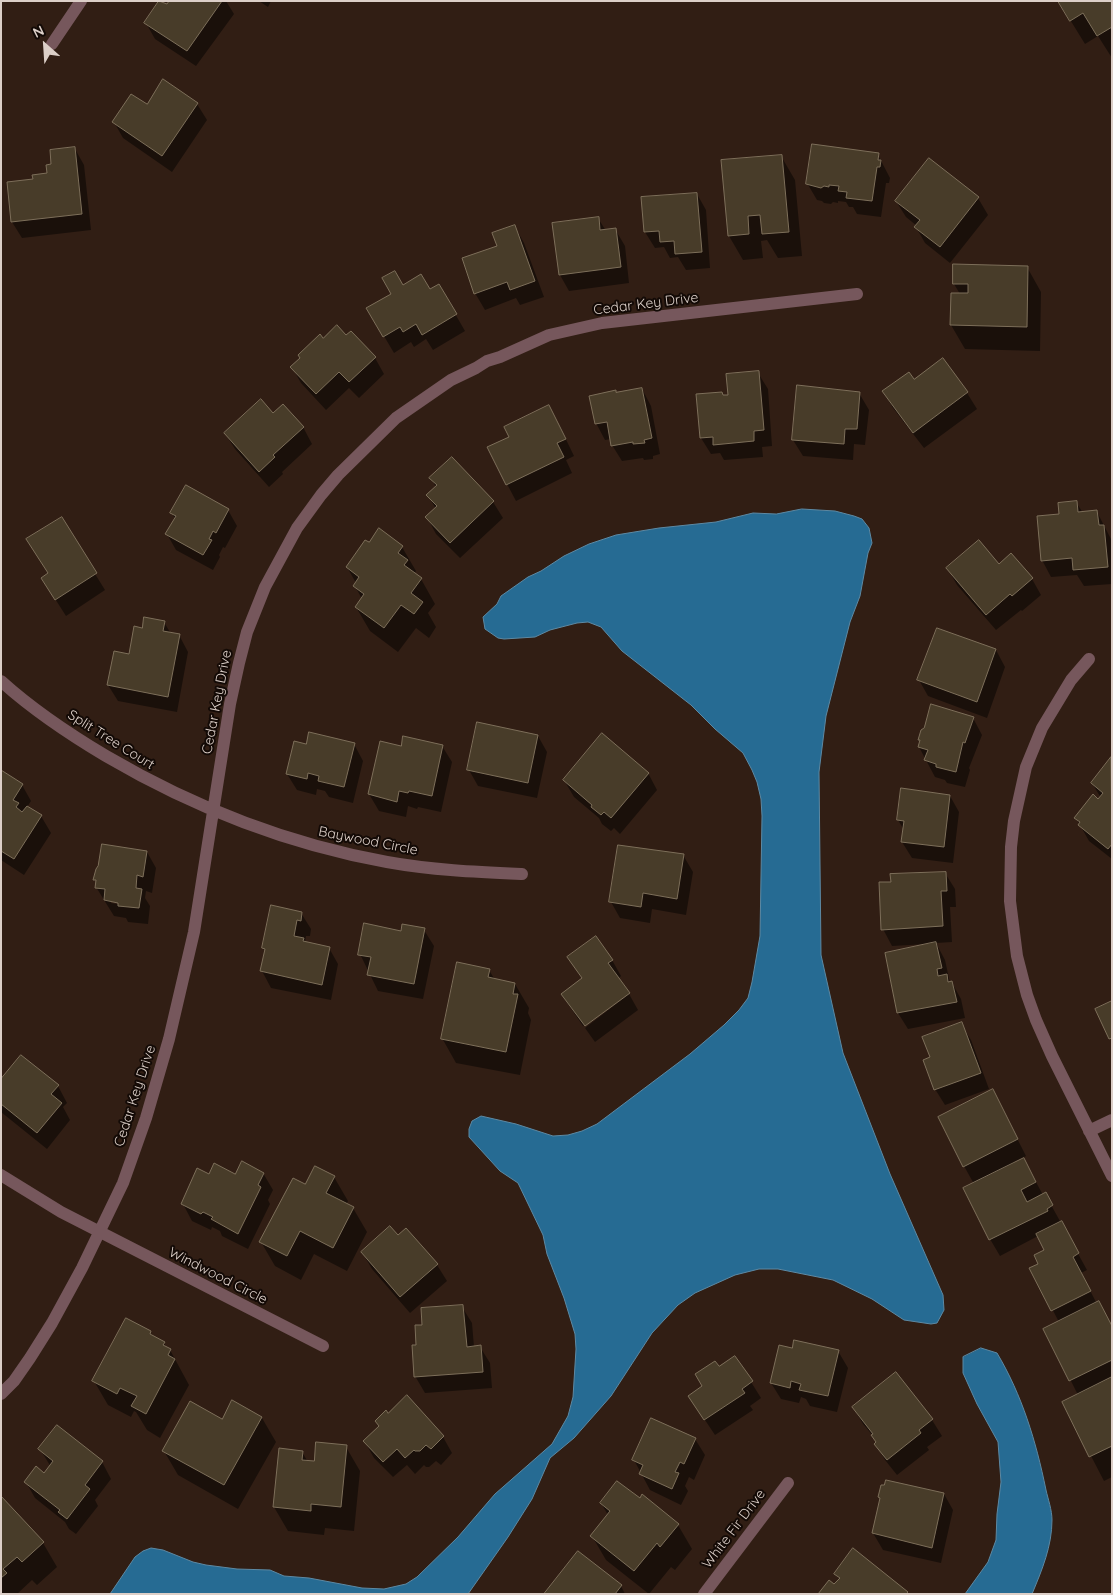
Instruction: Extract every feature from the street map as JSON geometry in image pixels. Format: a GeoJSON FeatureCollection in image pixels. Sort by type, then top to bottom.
{"type":"FeatureCollection","features":[{"type":"Feature","properties":{"kind":"street"},"geometry":{"type":"LineString","coordinates":[[52,44],[81,1]]}},
{"type":"Feature","properties":{"kind":"street","name":"Cedar Key Drive"},"geometry":{"type":"LineString","coordinates":[[1,1394],[30,1358],[52,1323],[100,1232],[122,1183],[142,1128],[183,986],[196,923],[233,682],[247,632],[265,587],[297,528],[321,495],[338,475],[396,418],[451,380],[487,361],[563,332],[602,323],[857,294]]}},
{"type":"Feature","properties":{"kind":"street"},"geometry":{"type":"LineString","coordinates":[[1089,659],[1071,680],[1036,740],[1022,780],[1010,847],[1010,901],[1015,942],[1027,995],[1036,1020],[1112,1176]]}},
{"type":"Feature","properties":{"kind":"street","name":"Split Tree Court"},"geometry":{"type":"LineString","coordinates":[[1,681],[84,744],[144,778],[213,811]]}},
{"type":"Feature","properties":{"kind":"street","name":"Baywood Circle"},"geometry":{"type":"LineString","coordinates":[[213,811],[278,835],[344,854],[453,871],[522,874]]}},
{"type":"Feature","properties":{"kind":"street"},"geometry":{"type":"LineString","coordinates":[[1089,1131],[1112,1120]]}},
{"type":"Feature","properties":{"kind":"street","name":"Windwood Circle"},"geometry":{"type":"LineString","coordinates":[[1,1175],[62,1212],[322,1346]]}},
{"type":"Feature","properties":{"kind":"street","name":"White Fir Drive"},"geometry":{"type":"LineString","coordinates":[[704,1594],[788,1483]]}},
{"type":"Feature","properties":{"kind":"water"},"geometry":{"type":"Polygon","coordinates":[[[802,509],[835,511],[862,519],[869,528],[872,543],[868,553],[860,596],[850,622],[826,716],[819,772],[821,955],[843,1053],[890,1174],[943,1295],[944,1310],[937,1323],[931,1324],[904,1320],[872,1299],[833,1280],[778,1269],[759,1269],[735,1275],[695,1293],[678,1305],[652,1333],[611,1396],[574,1438],[550,1458],[532,1499],[468,1594],[110,1594],[135,1557],[151,1548],[163,1550],[206,1565],[237,1569],[270,1570],[284,1576],[309,1578],[362,1588],[384,1589],[406,1584],[417,1577],[458,1537],[495,1494],[552,1444],[568,1416],[573,1397],[575,1334],[564,1298],[547,1254],[543,1235],[518,1183],[500,1171],[469,1137],[469,1129],[472,1121],[481,1116],[516,1124],[553,1136],[568,1135],[582,1131],[597,1124],[690,1054],[739,1010],[748,998],[760,936],[761,799],[757,782],[743,753],[691,705],[622,651],[601,627],[588,622],[577,623],[550,630],[535,637],[504,639],[498,638],[485,629],[483,617],[497,604],[501,596],[528,577],[589,544],[616,535],[716,522],[753,513],[776,514],[802,509]]]}},
{"type":"Feature","properties":{"kind":"water"},"geometry":{"type":"Polygon","coordinates":[[[981,1348],[997,1353],[1014,1385],[1033,1436],[1051,1508],[1052,1530],[1048,1549],[1032,1594],[965,1594],[988,1562],[996,1540],[1001,1482],[998,1442],[977,1404],[963,1373],[963,1357],[981,1348]]]}},
{"type":"Feature","properties":{"kind":"building"},"geometry":{"type":"Polygon","coordinates":[[[159,1],[167,4],[169,1],[222,1],[187,51],[144,23],[159,1]]]}},
{"type":"Feature","properties":{"kind":"building"},"geometry":{"type":"Polygon","coordinates":[[[1058,1],[1112,1],[1112,27],[1097,36],[1083,13],[1070,21],[1058,1]]]}},
{"type":"Feature","properties":{"kind":"building"},"geometry":{"type":"Polygon","coordinates":[[[163,79],[198,103],[162,156],[112,122],[131,94],[147,104],[163,79]]]}},
{"type":"Feature","properties":{"kind":"building"},"geometry":{"type":"Polygon","coordinates":[[[812,144],[879,153],[880,167],[877,167],[872,201],[846,198],[847,192],[838,191],[839,186],[829,185],[829,187],[824,186],[821,188],[806,184],[812,144]]]}},
{"type":"Feature","properties":{"kind":"building"},"geometry":{"type":"Polygon","coordinates":[[[75,147],[82,214],[11,222],[7,182],[33,179],[32,175],[47,173],[46,165],[51,164],[50,150],[75,147]]]}},
{"type":"Feature","properties":{"kind":"building"},"geometry":{"type":"Polygon","coordinates":[[[782,155],[789,232],[762,234],[760,215],[748,216],[749,234],[728,236],[721,160],[782,155]]]}},
{"type":"Feature","properties":{"kind":"building"},"geometry":{"type":"Polygon","coordinates":[[[929,158],[979,197],[940,247],[914,227],[920,220],[895,201],[929,158]]]}},
{"type":"Feature","properties":{"kind":"building"},"geometry":{"type":"Polygon","coordinates":[[[697,193],[702,252],[675,254],[674,241],[660,242],[659,231],[644,232],[641,197],[697,193]]]}},
{"type":"Feature","properties":{"kind":"building"},"geometry":{"type":"Polygon","coordinates":[[[599,217],[600,230],[616,228],[621,267],[559,275],[552,223],[599,217]]]}},
{"type":"Feature","properties":{"kind":"building"},"geometry":{"type":"Polygon","coordinates":[[[515,225],[535,281],[510,290],[507,282],[474,294],[462,258],[497,246],[492,233],[515,225]]]}},
{"type":"Feature","properties":{"kind":"building"},"geometry":{"type":"Polygon","coordinates":[[[953,264],[1028,266],[1027,327],[950,325],[951,293],[968,293],[968,284],[953,284],[953,264]]]}},
{"type":"Feature","properties":{"kind":"building"},"geometry":{"type":"Polygon","coordinates":[[[395,271],[403,285],[421,274],[430,289],[439,284],[457,314],[422,335],[416,324],[403,332],[400,327],[383,337],[366,308],[391,294],[382,278],[395,271]]]}},
{"type":"Feature","properties":{"kind":"building"},"geometry":{"type":"Polygon","coordinates":[[[337,325],[346,335],[351,331],[376,357],[349,382],[339,372],[316,394],[290,367],[300,358],[298,355],[320,334],[323,338],[337,325]]]}},
{"type":"Feature","properties":{"kind":"building"},"geometry":{"type":"Polygon","coordinates":[[[943,358],[968,392],[913,433],[882,391],[909,372],[914,379],[943,358]]]}},
{"type":"Feature","properties":{"kind":"building"},"geometry":{"type":"Polygon","coordinates":[[[759,371],[764,430],[754,431],[754,441],[713,445],[713,437],[700,438],[696,394],[722,392],[723,395],[728,395],[726,374],[759,371]]]}},
{"type":"Feature","properties":{"kind":"building"},"geometry":{"type":"Polygon","coordinates":[[[797,385],[860,392],[857,429],[845,429],[844,444],[792,440],[797,385]]]}},
{"type":"Feature","properties":{"kind":"building"},"geometry":{"type":"Polygon","coordinates":[[[642,388],[652,438],[644,440],[645,443],[633,444],[633,442],[611,446],[607,422],[595,424],[589,396],[616,390],[616,392],[642,388]]]}},
{"type":"Feature","properties":{"kind":"building"},"geometry":{"type":"Polygon","coordinates":[[[261,399],[273,413],[283,404],[304,427],[273,455],[275,457],[259,472],[224,433],[261,399]]]}},
{"type":"Feature","properties":{"kind":"building"},"geometry":{"type":"Polygon","coordinates":[[[549,405],[566,439],[557,443],[564,457],[506,485],[487,447],[509,437],[504,427],[549,405]]]}},
{"type":"Feature","properties":{"kind":"building"},"geometry":{"type":"Polygon","coordinates":[[[452,457],[494,501],[450,543],[425,517],[437,506],[426,495],[437,485],[429,478],[452,457]]]}},
{"type":"Feature","properties":{"kind":"building"},"geometry":{"type":"Polygon","coordinates":[[[186,485],[229,509],[216,533],[213,531],[209,539],[212,540],[203,555],[165,534],[176,516],[170,513],[186,485]]]}},
{"type":"Feature","properties":{"kind":"building"},"geometry":{"type":"Polygon","coordinates":[[[1077,501],[1078,512],[1097,510],[1099,525],[1104,525],[1108,567],[1073,570],[1072,558],[1041,561],[1037,516],[1059,514],[1058,503],[1077,501]]]}},
{"type":"Feature","properties":{"kind":"building"},"geometry":{"type":"Polygon","coordinates":[[[62,517],[97,573],[55,600],[41,578],[48,573],[26,539],[62,517]]]}},
{"type":"Feature","properties":{"kind":"building"},"geometry":{"type":"Polygon","coordinates":[[[379,528],[403,546],[398,553],[408,560],[404,565],[422,578],[411,593],[423,602],[414,614],[401,605],[384,628],[355,607],[364,594],[353,586],[359,577],[346,567],[365,540],[369,542],[379,528]]]}},
{"type":"Feature","properties":{"kind":"building"},"geometry":{"type":"Polygon","coordinates":[[[979,540],[999,564],[1011,553],[1033,578],[1012,596],[1010,594],[986,615],[946,568],[979,540]]]}},
{"type":"Feature","properties":{"kind":"building"},"geometry":{"type":"Polygon","coordinates":[[[144,617],[165,621],[163,631],[180,634],[168,697],[107,685],[114,651],[129,654],[134,626],[142,628],[144,617]]]}},
{"type":"Feature","properties":{"kind":"building"},"geometry":{"type":"Polygon","coordinates":[[[937,628],[996,649],[977,702],[917,680],[937,628]]]}},
{"type":"Feature","properties":{"kind":"building"},"geometry":{"type":"Polygon","coordinates":[[[931,704],[974,717],[965,743],[963,742],[956,772],[936,767],[936,764],[924,760],[928,750],[918,747],[921,730],[924,728],[931,704]]]}},
{"type":"Feature","properties":{"kind":"building"},"geometry":{"type":"Polygon","coordinates":[[[477,722],[538,735],[528,783],[467,770],[477,722]]]}},
{"type":"Feature","properties":{"kind":"building"},"geometry":{"type":"Polygon","coordinates":[[[309,732],[355,743],[344,787],[318,781],[319,776],[308,773],[307,779],[286,774],[294,741],[306,744],[309,732]]]}},
{"type":"Feature","properties":{"kind":"building"},"geometry":{"type":"Polygon","coordinates":[[[602,733],[649,773],[611,818],[604,812],[601,815],[563,780],[602,733]]]}},
{"type":"Feature","properties":{"kind":"building"},"geometry":{"type":"Polygon","coordinates":[[[403,736],[443,745],[432,796],[399,791],[397,802],[368,794],[380,741],[401,746],[403,736]]]}},
{"type":"Feature","properties":{"kind":"building"},"geometry":{"type":"Polygon","coordinates":[[[1111,757],[1112,844],[1108,849],[1078,825],[1080,822],[1074,818],[1093,794],[1098,799],[1103,793],[1091,783],[1111,757]]]}},
{"type":"Feature","properties":{"kind":"building"},"geometry":{"type":"Polygon","coordinates":[[[1,770],[23,784],[13,800],[19,803],[16,807],[22,812],[27,806],[42,815],[14,859],[1,851],[1,770]]]}},
{"type":"Feature","properties":{"kind":"building"},"geometry":{"type":"Polygon","coordinates":[[[901,788],[950,795],[944,847],[901,842],[904,821],[897,820],[901,788]]]}},
{"type":"Feature","properties":{"kind":"building"},"geometry":{"type":"Polygon","coordinates":[[[102,844],[147,851],[143,877],[137,875],[136,888],[142,889],[139,908],[118,906],[118,903],[104,900],[105,889],[95,888],[96,880],[93,880],[102,844]]]}},
{"type":"Feature","properties":{"kind":"building"},"geometry":{"type":"Polygon","coordinates":[[[618,845],[684,854],[677,899],[643,893],[641,907],[609,902],[618,845]]]}},
{"type":"Feature","properties":{"kind":"building"},"geometry":{"type":"Polygon","coordinates":[[[946,872],[947,891],[941,891],[943,926],[881,930],[879,882],[891,882],[890,874],[946,872]]]}},
{"type":"Feature","properties":{"kind":"building"},"geometry":{"type":"Polygon","coordinates":[[[271,905],[302,912],[301,921],[297,920],[294,936],[304,938],[303,941],[330,947],[322,985],[260,971],[265,949],[262,948],[271,905]]]}},
{"type":"Feature","properties":{"kind":"building"},"geometry":{"type":"Polygon","coordinates":[[[364,923],[401,931],[402,924],[425,928],[414,984],[367,975],[371,957],[358,955],[364,923]]]}},
{"type":"Feature","properties":{"kind":"building"},"geometry":{"type":"Polygon","coordinates":[[[596,936],[613,960],[608,963],[630,993],[585,1026],[561,994],[582,978],[567,957],[596,936]]]}},
{"type":"Feature","properties":{"kind":"building"},"geometry":{"type":"Polygon","coordinates":[[[936,942],[942,968],[937,969],[938,976],[947,974],[948,982],[952,981],[957,1002],[897,1013],[885,953],[936,942]]]}},
{"type":"Feature","properties":{"kind":"building"},"geometry":{"type":"Polygon","coordinates":[[[457,962],[490,969],[488,977],[515,983],[513,994],[518,994],[506,1052],[441,1039],[457,962]]]}},
{"type":"Feature","properties":{"kind":"building"},"geometry":{"type":"Polygon","coordinates":[[[1112,1001],[1112,1038],[1109,1039],[1095,1009],[1112,1001]]]}},
{"type":"Feature","properties":{"kind":"building"},"geometry":{"type":"Polygon","coordinates":[[[962,1022],[981,1073],[934,1090],[923,1060],[930,1057],[922,1037],[962,1022]]]}},
{"type":"Feature","properties":{"kind":"building"},"geometry":{"type":"Polygon","coordinates":[[[21,1055],[59,1085],[51,1094],[62,1103],[37,1133],[1,1104],[1,1079],[21,1055]]]}},
{"type":"Feature","properties":{"kind":"building"},"geometry":{"type":"Polygon","coordinates":[[[993,1089],[1018,1139],[963,1167],[938,1117],[993,1089]]]}},
{"type":"Feature","properties":{"kind":"building"},"geometry":{"type":"Polygon","coordinates":[[[1024,1158],[1036,1182],[1021,1190],[1027,1202],[1046,1192],[1053,1205],[1047,1209],[1048,1211],[989,1240],[963,1188],[1024,1158]]]}},
{"type":"Feature","properties":{"kind":"building"},"geometry":{"type":"Polygon","coordinates":[[[242,1161],[264,1173],[258,1185],[261,1187],[238,1234],[211,1219],[213,1217],[203,1212],[201,1214],[181,1204],[197,1168],[209,1174],[214,1163],[235,1174],[242,1161]]]}},
{"type":"Feature","properties":{"kind":"building"},"geometry":{"type":"Polygon","coordinates":[[[315,1166],[335,1176],[326,1193],[354,1207],[333,1248],[300,1231],[287,1256],[259,1242],[293,1178],[305,1184],[315,1166]]]}},
{"type":"Feature","properties":{"kind":"building"},"geometry":{"type":"Polygon","coordinates":[[[1062,1221],[1079,1253],[1073,1257],[1091,1291],[1051,1311],[1029,1268],[1038,1264],[1034,1255],[1044,1250],[1036,1234],[1062,1221]]]}},
{"type":"Feature","properties":{"kind":"building"},"geometry":{"type":"Polygon","coordinates":[[[390,1226],[398,1235],[406,1228],[438,1264],[400,1297],[361,1252],[390,1226]]]}},
{"type":"Feature","properties":{"kind":"building"},"geometry":{"type":"Polygon","coordinates":[[[1099,1301],[1112,1326],[1112,1360],[1069,1381],[1043,1329],[1099,1301]]]}},
{"type":"Feature","properties":{"kind":"building"},"geometry":{"type":"Polygon","coordinates":[[[463,1305],[467,1347],[481,1345],[483,1372],[414,1377],[412,1345],[416,1345],[415,1325],[422,1325],[421,1308],[463,1305]]]}},
{"type":"Feature","properties":{"kind":"building"},"geometry":{"type":"Polygon","coordinates":[[[126,1318],[151,1331],[150,1334],[165,1342],[163,1345],[171,1349],[168,1355],[175,1359],[146,1414],[131,1406],[137,1396],[120,1388],[117,1394],[92,1381],[126,1318]]]}},
{"type":"Feature","properties":{"kind":"building"},"geometry":{"type":"Polygon","coordinates":[[[794,1340],[839,1350],[828,1396],[799,1390],[801,1384],[791,1381],[790,1388],[770,1383],[779,1345],[792,1348],[794,1340]]]}},
{"type":"Feature","properties":{"kind":"building"},"geometry":{"type":"Polygon","coordinates":[[[735,1356],[753,1381],[742,1389],[745,1393],[704,1420],[688,1396],[702,1386],[695,1374],[715,1361],[719,1366],[735,1356]]]}},
{"type":"Feature","properties":{"kind":"building"},"geometry":{"type":"Polygon","coordinates":[[[896,1372],[933,1419],[919,1430],[921,1433],[887,1460],[874,1444],[876,1442],[871,1435],[873,1434],[852,1407],[896,1372]]]}},
{"type":"Feature","properties":{"kind":"building"},"geometry":{"type":"Polygon","coordinates":[[[1112,1377],[1112,1446],[1089,1457],[1062,1402],[1112,1377]]]}},
{"type":"Feature","properties":{"kind":"building"},"geometry":{"type":"Polygon","coordinates":[[[407,1395],[444,1436],[431,1449],[426,1445],[420,1451],[414,1450],[405,1458],[397,1449],[383,1462],[363,1441],[379,1426],[375,1421],[386,1410],[388,1413],[407,1395]]]}},
{"type":"Feature","properties":{"kind":"building"},"geometry":{"type":"Polygon","coordinates":[[[232,1400],[262,1417],[224,1485],[162,1451],[190,1401],[222,1419],[232,1400]]]}},
{"type":"Feature","properties":{"kind":"building"},"geometry":{"type":"Polygon","coordinates":[[[651,1418],[696,1438],[684,1464],[680,1462],[675,1472],[679,1473],[672,1489],[639,1474],[643,1465],[632,1460],[651,1418]]]}},
{"type":"Feature","properties":{"kind":"building"},"geometry":{"type":"Polygon","coordinates":[[[57,1425],[103,1461],[85,1485],[90,1489],[67,1519],[58,1512],[60,1510],[24,1482],[36,1466],[44,1473],[53,1461],[38,1449],[57,1425]]]}},
{"type":"Feature","properties":{"kind":"building"},"geometry":{"type":"Polygon","coordinates":[[[316,1442],[347,1445],[341,1507],[311,1504],[311,1511],[273,1507],[279,1448],[303,1451],[302,1460],[314,1461],[316,1442]]]}},
{"type":"Feature","properties":{"kind":"building"},"geometry":{"type":"Polygon","coordinates":[[[886,1480],[944,1493],[932,1548],[872,1533],[881,1485],[884,1485],[886,1480]]]}},
{"type":"Feature","properties":{"kind":"building"},"geometry":{"type":"Polygon","coordinates":[[[617,1481],[640,1498],[642,1494],[679,1524],[660,1547],[657,1543],[634,1571],[590,1536],[610,1511],[600,1503],[617,1481]]]}},
{"type":"Feature","properties":{"kind":"building"},"geometry":{"type":"Polygon","coordinates":[[[1,1496],[44,1542],[22,1562],[17,1557],[3,1569],[7,1573],[1,1578],[1,1496]]]}},
{"type":"Feature","properties":{"kind":"building"},"geometry":{"type":"Polygon","coordinates":[[[853,1548],[908,1592],[906,1594],[818,1594],[829,1580],[834,1584],[840,1578],[834,1574],[853,1548]]]}},
{"type":"Feature","properties":{"kind":"building"},"geometry":{"type":"Polygon","coordinates":[[[578,1551],[622,1585],[615,1594],[544,1594],[578,1551]]]}}]}
